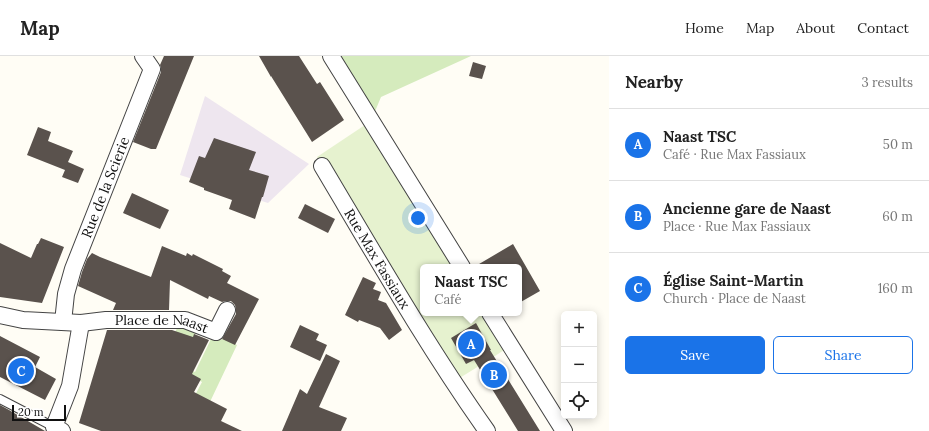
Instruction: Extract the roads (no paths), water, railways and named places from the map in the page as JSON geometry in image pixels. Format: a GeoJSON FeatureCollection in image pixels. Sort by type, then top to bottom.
{"type":"FeatureCollection","features":[{"type":"Feature","properties":{"kind":"street","name":"Rue de la Scierie"},"geometry":{"type":"LineString","coordinates":[[63,322],[66,294],[72,269],[152,69],[143,56]]}},
{"type":"Feature","properties":{"kind":"street"},"geometry":{"type":"LineString","coordinates":[[331,56],[460,264]]}},
{"type":"Feature","properties":{"kind":"street","name":"Rue Max Fassiaux"},"geometry":{"type":"LineString","coordinates":[[322,166],[433,351],[487,431]]}},
{"type":"Feature","properties":{"kind":"street","name":"Place de Naast"},"geometry":{"type":"LineString","coordinates":[[0,315],[23,320],[81,323],[106,320],[185,320],[216,332],[227,310]]}},
{"type":"Feature","properties":{"kind":"street"},"geometry":{"type":"LineString","coordinates":[[492,316],[564,431]]}},
{"type":"Feature","properties":{"kind":"street"},"geometry":{"type":"LineString","coordinates":[[58,429],[70,386],[81,323]]}},
{"type":"Feature","properties":{"kind":"lane"},"geometry":{"type":"LineString","coordinates":[[0,399],[58,429]]}},
{"type":"Feature","properties":{"kind":"place","name":"Naast TSC"},"geometry":{"type":"Point","coordinates":[471,344]}},
{"type":"Feature","properties":{"kind":"place","name":"Église Saint-Martin"},"geometry":{"type":"Point","coordinates":[21,371]}},
{"type":"Feature","properties":{"kind":"place","name":"Ancienne gare de Naast"},"geometry":{"type":"Point","coordinates":[494,375]}}]}
